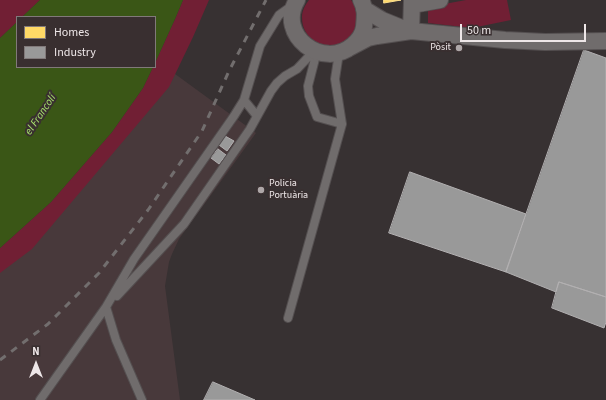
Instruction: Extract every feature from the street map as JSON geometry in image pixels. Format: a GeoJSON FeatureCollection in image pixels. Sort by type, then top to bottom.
{"type":"FeatureCollection","features":[{"type":"Feature","properties":{"kind":"street"},"geometry":{"type":"LineString","coordinates":[[411,31],[412,2],[440,0]]}},
{"type":"Feature","properties":{"kind":"street"},"geometry":{"type":"LineString","coordinates":[[296,2],[292,18],[296,33],[304,45],[316,51],[328,54],[344,51],[368,38],[411,31]]}},
{"type":"Feature","properties":{"kind":"street"},"geometry":{"type":"LineString","coordinates":[[344,51],[357,41],[363,32],[366,14],[363,3]]}},
{"type":"Feature","properties":{"kind":"street"},"geometry":{"type":"LineString","coordinates":[[363,3],[382,20],[411,31],[453,36],[518,40],[573,42],[606,41]]}},
{"type":"Feature","properties":{"kind":"lane"},"geometry":{"type":"LineString","coordinates":[[40,400],[106,307],[134,259],[234,116],[244,100],[260,46],[279,15],[296,2]]}},
{"type":"Feature","properties":{"kind":"lane"},"geometry":{"type":"LineString","coordinates":[[106,307],[184,224],[250,129],[277,83],[297,69],[316,51]]}},
{"type":"Feature","properties":{"kind":"lane"},"geometry":{"type":"LineString","coordinates":[[316,51],[308,86],[309,96],[317,117],[342,124]]}},
{"type":"Feature","properties":{"kind":"lane"},"geometry":{"type":"LineString","coordinates":[[288,318],[342,124],[335,79],[344,51]]}},
{"type":"Feature","properties":{"kind":"lane"},"geometry":{"type":"LineString","coordinates":[[244,100],[257,116]]}},
{"type":"Feature","properties":{"kind":"lane"},"geometry":{"type":"LineString","coordinates":[[106,307],[116,340],[142,400]]}},
{"type":"Feature","properties":{"kind":"shaded area"},"geometry":{"type":"Polygon","coordinates":[[[0,0],[40,0],[23,16],[16,16],[16,23],[0,38],[0,0]]]}},
{"type":"Feature","properties":{"kind":"shaded area"},"geometry":{"type":"Polygon","coordinates":[[[183,0],[209,0],[169,87],[32,249],[0,273],[0,248],[51,202],[112,132],[143,88],[153,68],[156,68],[156,61],[183,0]]]}},
{"type":"Feature","properties":{"kind":"shaded area"},"geometry":{"type":"Polygon","coordinates":[[[309,0],[351,0],[357,11],[353,34],[346,41],[338,45],[328,46],[318,43],[310,37],[304,29],[302,17],[304,8],[309,0]]]}},
{"type":"Feature","properties":{"kind":"shaded area"},"geometry":{"type":"Polygon","coordinates":[[[466,0],[507,0],[511,20],[472,28],[428,23],[428,7],[466,0]]]}},
{"type":"Feature","properties":{"kind":"shaded area"},"geometry":{"type":"Polygon","coordinates":[[[171,71],[256,133],[179,239],[169,262],[165,286],[180,400],[0,400],[0,271],[171,71]]]}},
{"type":"Feature","properties":{"kind":"water"},"geometry":{"type":"Polygon","coordinates":[[[40,0],[183,0],[156,61],[156,16],[23,16],[40,0]]]}},
{"type":"Feature","properties":{"kind":"water","name":"el Francolí"},"geometry":{"type":"Polygon","coordinates":[[[16,23],[16,68],[153,68],[143,88],[112,132],[51,202],[0,248],[0,38],[16,23]]]}},
{"type":"Feature","properties":{"kind":"building: Homes"},"geometry":{"type":"Polygon","coordinates":[[[384,0],[401,0],[384,3],[384,0]]]}},
{"type":"Feature","properties":{"kind":"building: Industry"},"geometry":{"type":"Polygon","coordinates":[[[584,50],[606,58],[606,297],[559,282],[556,292],[506,272],[584,50]]]}},
{"type":"Feature","properties":{"kind":"building: Industry"},"geometry":{"type":"Polygon","coordinates":[[[225,136],[234,141],[227,151],[219,145],[225,136]]]}},
{"type":"Feature","properties":{"kind":"building: Industry"},"geometry":{"type":"Polygon","coordinates":[[[218,149],[226,155],[219,164],[211,158],[218,149]]]}},
{"type":"Feature","properties":{"kind":"building: Industry"},"geometry":{"type":"Polygon","coordinates":[[[410,172],[526,214],[506,272],[389,233],[410,172]]]}},
{"type":"Feature","properties":{"kind":"building: Industry"},"geometry":{"type":"Polygon","coordinates":[[[559,282],[606,297],[606,322],[604,328],[552,308],[559,282]]]}},
{"type":"Feature","properties":{"kind":"building: Industry"},"geometry":{"type":"Polygon","coordinates":[[[213,382],[255,400],[204,400],[213,382]]]}},
{"type":"Feature","properties":{"kind":"railway"},"geometry":{"type":"LineString","coordinates":[[0,360],[48,324],[99,273],[148,210],[202,131],[229,71],[266,0]]}},
{"type":"Feature","properties":{"kind":"place","name":"Pòsit"},"geometry":{"type":"Point","coordinates":[459,48]}},
{"type":"Feature","properties":{"kind":"place","name":"Policia Portuària"},"geometry":{"type":"Point","coordinates":[261,190]}}]}
